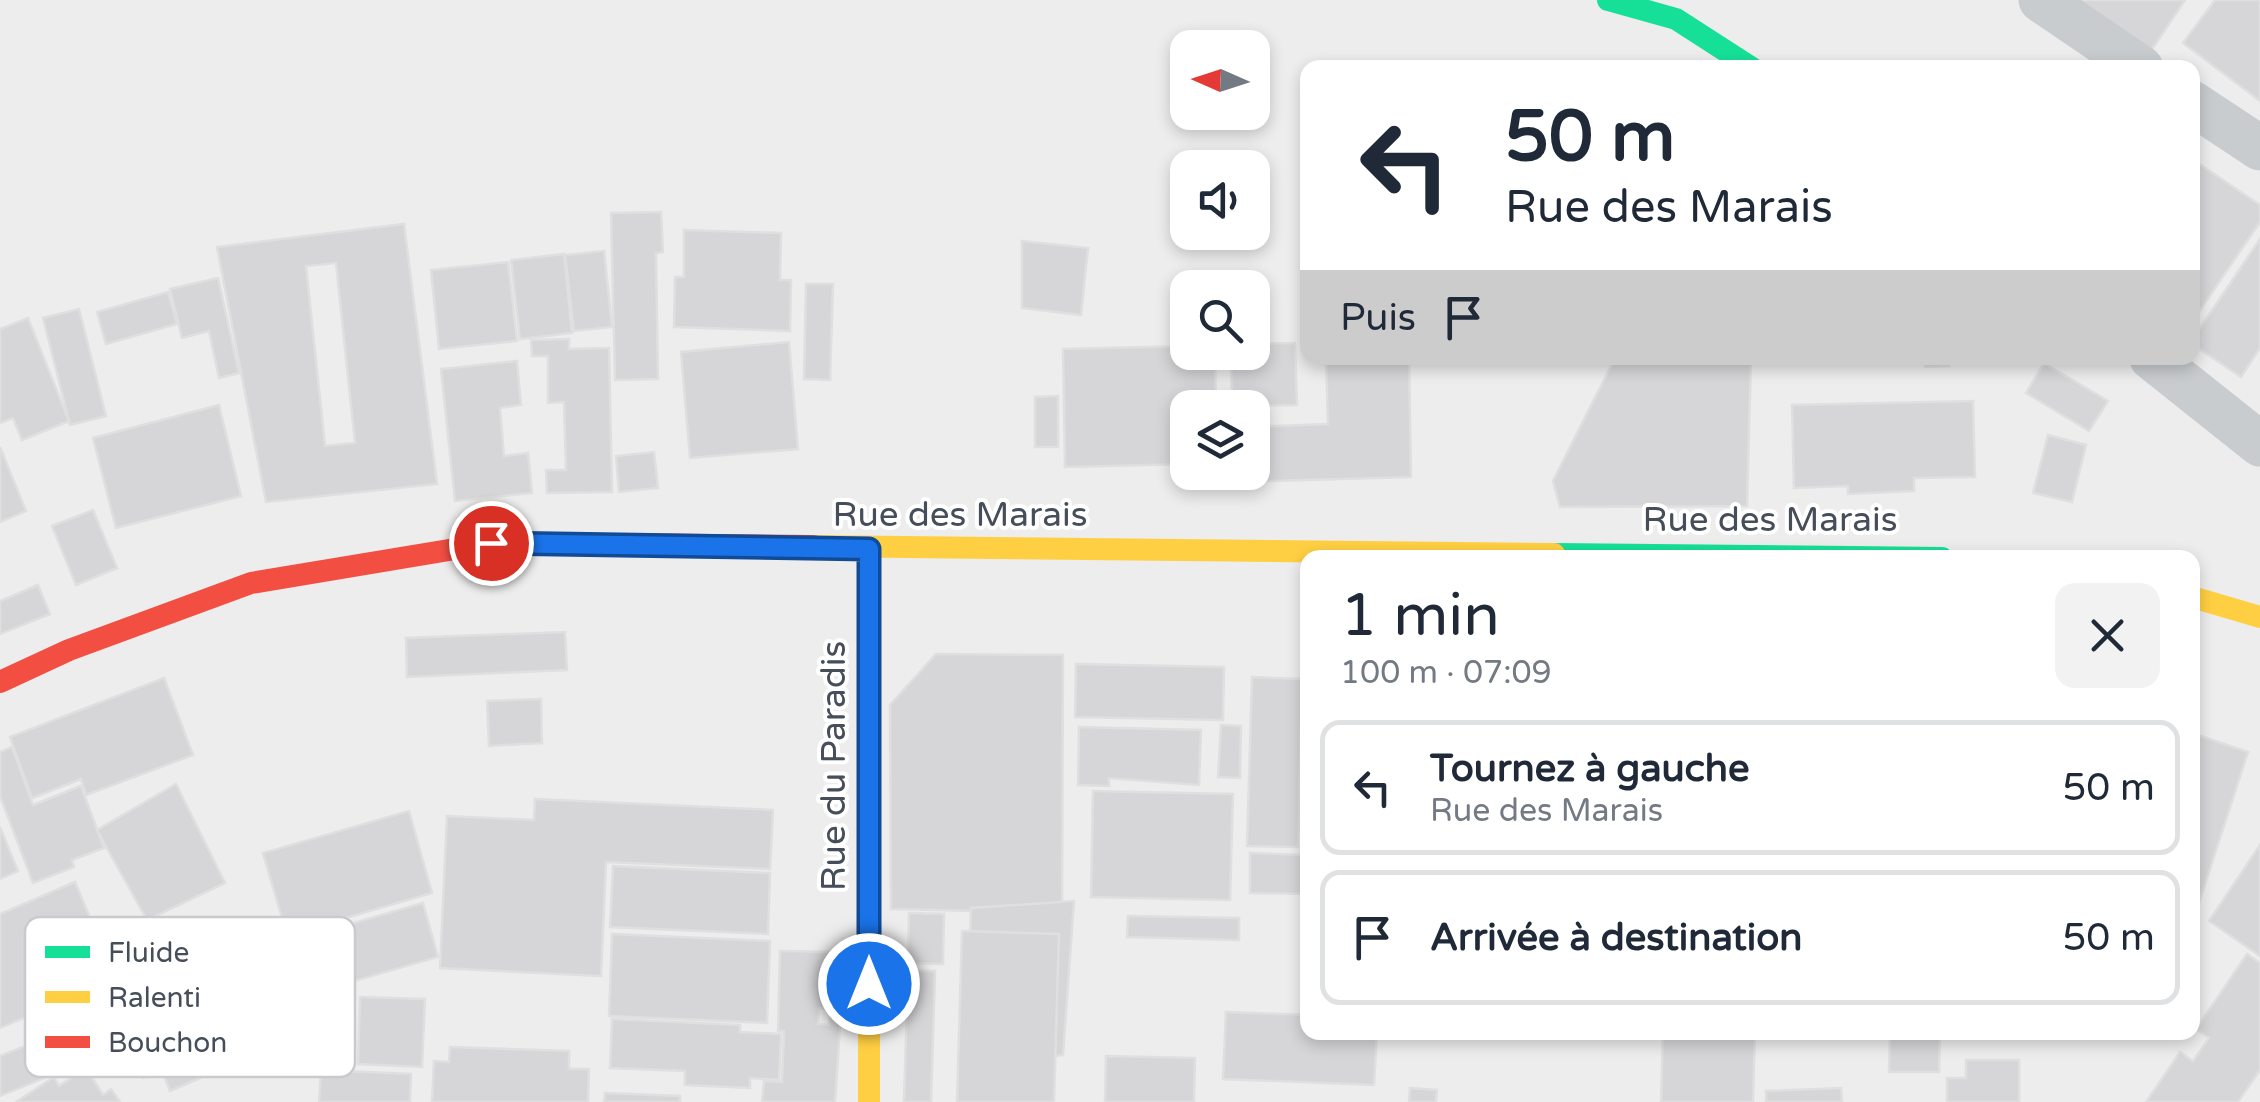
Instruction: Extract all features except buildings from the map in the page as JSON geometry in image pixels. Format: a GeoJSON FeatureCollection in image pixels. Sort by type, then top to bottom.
{"type":"FeatureCollection","features":[{"type":"Feature","properties":{"kind":"street"},"geometry":{"type":"LineString","coordinates":[[1608,0],[1676,19],[1740,60]]}},
{"type":"Feature","properties":{"kind":"street"},"geometry":{"type":"LineString","coordinates":[[2041,0],[2128,60]]}},
{"type":"Feature","properties":{"kind":"street"},"geometry":{"type":"LineString","coordinates":[[2200,107],[2260,148]]}},
{"type":"Feature","properties":{"kind":"street"},"geometry":{"type":"LineString","coordinates":[[2161,365],[2260,444]]}},
{"type":"Feature","properties":{"kind":"street","name":"Rue des Marais"},"geometry":{"type":"LineString","coordinates":[[0,682],[69,650],[251,583],[491,543],[1300,553]]}},
{"type":"Feature","properties":{"kind":"street","name":"Rue du Paradis"},"geometry":{"type":"LineString","coordinates":[[869,549],[869,1102]]}},
{"type":"Feature","properties":{"kind":"street"},"geometry":{"type":"LineString","coordinates":[[2200,599],[2260,617]]}},
{"type":"Feature","properties":{"kind":"traffic: fast"},"geometry":{"type":"LineString","coordinates":[[1608,0],[1676,19],[1740,60]]}},
{"type":"Feature","properties":{"kind":"traffic: slow"},"geometry":{"type":"LineString","coordinates":[[813,546],[1300,551]]}},
{"type":"Feature","properties":{"kind":"traffic: slow"},"geometry":{"type":"LineString","coordinates":[[869,549],[869,1102]]}},
{"type":"Feature","properties":{"kind":"traffic: slow"},"geometry":{"type":"LineString","coordinates":[[2200,599],[2260,617]]}},
{"type":"Feature","properties":{"kind":"traffic: jam"},"geometry":{"type":"LineString","coordinates":[[0,682],[69,650],[251,583],[491,543],[813,546]]}},
{"type":"Feature","properties":{"kind":"route"},"geometry":{"type":"LineString","coordinates":[[491,543],[869,549],[869,984]]}}]}
